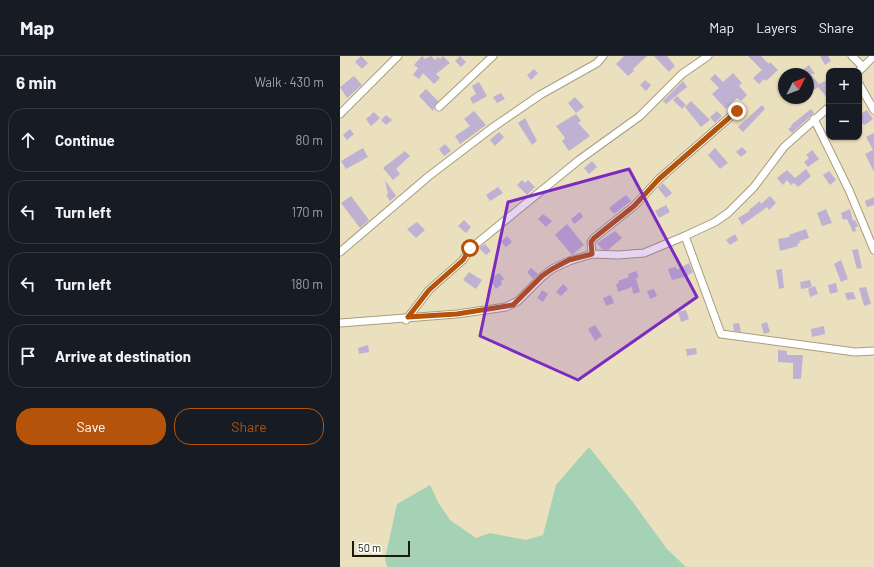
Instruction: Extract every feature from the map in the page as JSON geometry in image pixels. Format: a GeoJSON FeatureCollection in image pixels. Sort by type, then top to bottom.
{"type":"FeatureCollection","features":[{"type":"Feature","properties":{"kind":"street"},"geometry":{"type":"LineString","coordinates":[[340,114],[398,56]]}},
{"type":"Feature","properties":{"kind":"street"},"geometry":{"type":"LineString","coordinates":[[439,107],[493,56]]}},
{"type":"Feature","properties":{"kind":"street"},"geometry":{"type":"LineString","coordinates":[[340,252],[429,176],[492,128],[540,95],[597,63],[603,56]]}},
{"type":"Feature","properties":{"kind":"street"},"geometry":{"type":"LineString","coordinates":[[406,319],[429,290],[463,260],[470,248],[579,160],[640,116],[682,74],[708,56]]}},
{"type":"Feature","properties":{"kind":"street"},"geometry":{"type":"LineString","coordinates":[[852,56],[860,68]]}},
{"type":"Feature","properties":{"kind":"street"},"geometry":{"type":"LineString","coordinates":[[862,68],[874,56]]}},
{"type":"Feature","properties":{"kind":"street"},"geometry":{"type":"LineString","coordinates":[[862,89],[874,110]]}},
{"type":"Feature","properties":{"kind":"street"},"geometry":{"type":"LineString","coordinates":[[340,323],[457,314],[513,305],[542,276],[569,260],[592,254],[618,255],[644,253],[685,236],[715,222],[728,213],[754,187],[784,147],[826,109]]}},
{"type":"Feature","properties":{"kind":"street"},"geometry":{"type":"LineString","coordinates":[[592,254],[591,242],[594,238],[634,206],[664,174],[737,111]]}},
{"type":"Feature","properties":{"kind":"street"},"geometry":{"type":"LineString","coordinates":[[814,119],[849,190],[874,250]]}},
{"type":"Feature","properties":{"kind":"street"},"geometry":{"type":"LineString","coordinates":[[685,236],[721,334],[855,352],[874,351]]}},
{"type":"Feature","properties":{"kind":"highlighted area"},"geometry":{"type":"Polygon","coordinates":[[[629,169],[697,297],[578,380],[480,336],[508,202],[629,169]]]}},
{"type":"Feature","properties":{"kind":"green space"},"geometry":{"type":"Polygon","coordinates":[[[589,447],[632,501],[667,549],[686,567],[387,567],[385,559],[397,504],[430,485],[438,502],[450,520],[476,538],[490,533],[526,540],[543,535],[556,485],[589,447]]]}},
{"type":"Feature","properties":{"kind":"building"},"geometry":{"type":"Polygon","coordinates":[[[361,56],[368,63],[362,69],[355,62],[361,56]]]}},
{"type":"Feature","properties":{"kind":"building"},"geometry":{"type":"Polygon","coordinates":[[[422,56],[425,59],[431,56],[435,60],[438,57],[440,59],[443,56],[450,63],[436,74],[440,78],[434,84],[423,73],[419,79],[413,75],[418,68],[414,65],[422,56]]]}},
{"type":"Feature","properties":{"kind":"building"},"geometry":{"type":"Polygon","coordinates":[[[460,56],[466,62],[461,67],[455,61],[460,56]]]}},
{"type":"Feature","properties":{"kind":"building"},"geometry":{"type":"Polygon","coordinates":[[[624,56],[647,56],[628,76],[616,64],[624,56]]]}},
{"type":"Feature","properties":{"kind":"building"},"geometry":{"type":"Polygon","coordinates":[[[654,56],[667,56],[675,66],[669,72],[654,56]]]}},
{"type":"Feature","properties":{"kind":"building"},"geometry":{"type":"Polygon","coordinates":[[[748,56],[761,56],[778,70],[766,81],[764,79],[759,84],[753,78],[762,70],[748,56]]]}},
{"type":"Feature","properties":{"kind":"building"},"geometry":{"type":"Polygon","coordinates":[[[820,56],[828,56],[831,61],[825,65],[820,56]]]}},
{"type":"Feature","properties":{"kind":"building"},"geometry":{"type":"Polygon","coordinates":[[[534,69],[538,73],[531,80],[527,75],[534,69]]]}},
{"type":"Feature","properties":{"kind":"building"},"geometry":{"type":"Polygon","coordinates":[[[733,73],[742,83],[739,86],[747,95],[741,101],[737,98],[726,109],[712,94],[719,88],[710,79],[715,74],[723,82],[733,73]]]}},
{"type":"Feature","properties":{"kind":"building"},"geometry":{"type":"Polygon","coordinates":[[[354,76],[362,85],[347,98],[340,87],[354,76]]]}},
{"type":"Feature","properties":{"kind":"building"},"geometry":{"type":"Polygon","coordinates":[[[814,78],[819,84],[826,80],[826,96],[818,87],[814,90],[814,78]]]}},
{"type":"Feature","properties":{"kind":"building"},"geometry":{"type":"Polygon","coordinates":[[[645,80],[651,85],[646,91],[640,85],[645,80]]]}},
{"type":"Feature","properties":{"kind":"building"},"geometry":{"type":"Polygon","coordinates":[[[683,81],[687,87],[666,104],[663,101],[683,81]]]}},
{"type":"Feature","properties":{"kind":"building"},"geometry":{"type":"Polygon","coordinates":[[[479,82],[487,96],[473,104],[470,98],[476,94],[472,86],[479,82]]]}},
{"type":"Feature","properties":{"kind":"building"},"geometry":{"type":"Polygon","coordinates":[[[426,89],[438,101],[433,111],[419,96],[426,89]]]}},
{"type":"Feature","properties":{"kind":"building"},"geometry":{"type":"Polygon","coordinates":[[[501,93],[505,99],[497,103],[493,97],[501,93]]]}},
{"type":"Feature","properties":{"kind":"building"},"geometry":{"type":"Polygon","coordinates":[[[677,96],[686,105],[682,109],[673,100],[677,96]]]}},
{"type":"Feature","properties":{"kind":"building"},"geometry":{"type":"Polygon","coordinates":[[[575,97],[584,107],[576,113],[568,103],[575,97]]]}},
{"type":"Feature","properties":{"kind":"building"},"geometry":{"type":"Polygon","coordinates":[[[691,101],[710,120],[701,127],[685,107],[691,101]]]}},
{"type":"Feature","properties":{"kind":"building"},"geometry":{"type":"Polygon","coordinates":[[[762,105],[765,109],[743,132],[738,127],[762,105]]]}},
{"type":"Feature","properties":{"kind":"building"},"geometry":{"type":"Polygon","coordinates":[[[811,109],[814,113],[792,133],[788,129],[792,126],[791,125],[811,109]]]}},
{"type":"Feature","properties":{"kind":"building"},"geometry":{"type":"Polygon","coordinates":[[[867,110],[873,119],[865,125],[862,123],[862,113],[867,110]]]}},
{"type":"Feature","properties":{"kind":"building"},"geometry":{"type":"Polygon","coordinates":[[[474,111],[486,125],[460,144],[455,136],[470,126],[464,119],[474,111]]]}},
{"type":"Feature","properties":{"kind":"building"},"geometry":{"type":"Polygon","coordinates":[[[717,111],[722,116],[715,123],[710,117],[717,111]]]}},
{"type":"Feature","properties":{"kind":"building"},"geometry":{"type":"Polygon","coordinates":[[[374,112],[380,118],[371,126],[366,119],[374,112]]]}},
{"type":"Feature","properties":{"kind":"building"},"geometry":{"type":"Polygon","coordinates":[[[576,114],[581,121],[578,123],[590,136],[569,151],[562,141],[565,138],[556,126],[576,114]]]}},
{"type":"Feature","properties":{"kind":"building"},"geometry":{"type":"Polygon","coordinates":[[[386,115],[392,120],[386,125],[381,120],[386,115]]]}},
{"type":"Feature","properties":{"kind":"building"},"geometry":{"type":"Polygon","coordinates":[[[525,118],[537,141],[532,145],[518,123],[525,118]]]}},
{"type":"Feature","properties":{"kind":"building"},"geometry":{"type":"Polygon","coordinates":[[[350,129],[354,134],[347,140],[343,135],[350,129]]]}},
{"type":"Feature","properties":{"kind":"building"},"geometry":{"type":"Polygon","coordinates":[[[499,132],[504,137],[495,146],[490,140],[499,132]]]}},
{"type":"Feature","properties":{"kind":"building"},"geometry":{"type":"Polygon","coordinates":[[[874,133],[874,172],[865,154],[873,150],[866,137],[874,133]]]}},
{"type":"Feature","properties":{"kind":"building"},"geometry":{"type":"Polygon","coordinates":[[[445,144],[451,151],[444,156],[439,149],[445,144]]]}},
{"type":"Feature","properties":{"kind":"building"},"geometry":{"type":"Polygon","coordinates":[[[742,147],[747,152],[741,157],[736,152],[742,147]]]}},
{"type":"Feature","properties":{"kind":"building"},"geometry":{"type":"Polygon","coordinates":[[[363,148],[368,157],[346,169],[341,161],[363,148]]]}},
{"type":"Feature","properties":{"kind":"building"},"geometry":{"type":"Polygon","coordinates":[[[715,148],[728,163],[720,169],[708,155],[715,148]]]}},
{"type":"Feature","properties":{"kind":"building"},"geometry":{"type":"Polygon","coordinates":[[[812,150],[819,159],[808,167],[804,162],[809,158],[806,155],[812,150]]]}},
{"type":"Feature","properties":{"kind":"building"},"geometry":{"type":"Polygon","coordinates":[[[405,151],[410,156],[396,169],[400,174],[393,180],[383,168],[405,151]]]}},
{"type":"Feature","properties":{"kind":"building"},"geometry":{"type":"Polygon","coordinates":[[[592,161],[597,167],[589,174],[584,168],[592,161]]]}},
{"type":"Feature","properties":{"kind":"building"},"geometry":{"type":"Polygon","coordinates":[[[806,169],[811,176],[798,187],[794,183],[791,185],[787,180],[783,185],[777,178],[787,170],[795,178],[806,169]]]}},
{"type":"Feature","properties":{"kind":"building"},"geometry":{"type":"Polygon","coordinates":[[[829,171],[836,180],[830,185],[823,175],[829,171]]]}},
{"type":"Feature","properties":{"kind":"building"},"geometry":{"type":"Polygon","coordinates":[[[385,180],[396,196],[390,201],[386,195],[388,194],[385,180]]]}},
{"type":"Feature","properties":{"kind":"building"},"geometry":{"type":"Polygon","coordinates":[[[522,180],[525,183],[528,180],[535,187],[527,195],[517,185],[522,180]]]}},
{"type":"Feature","properties":{"kind":"building"},"geometry":{"type":"Polygon","coordinates":[[[663,183],[672,193],[666,198],[658,188],[663,183]]]}},
{"type":"Feature","properties":{"kind":"building"},"geometry":{"type":"Polygon","coordinates":[[[498,187],[503,193],[490,201],[486,195],[498,187]]]}},
{"type":"Feature","properties":{"kind":"building"},"geometry":{"type":"Polygon","coordinates":[[[626,195],[631,201],[614,214],[609,208],[626,195]]]}},
{"type":"Feature","properties":{"kind":"building"},"geometry":{"type":"Polygon","coordinates":[[[351,196],[369,220],[360,228],[341,203],[351,196]]]}},
{"type":"Feature","properties":{"kind":"building"},"geometry":{"type":"Polygon","coordinates":[[[770,196],[776,203],[769,210],[767,207],[742,225],[738,218],[750,211],[749,210],[760,201],[761,204],[770,196]]]}},
{"type":"Feature","properties":{"kind":"building"},"geometry":{"type":"Polygon","coordinates":[[[874,197],[874,205],[867,207],[865,201],[874,197]]]}},
{"type":"Feature","properties":{"kind":"building"},"geometry":{"type":"Polygon","coordinates":[[[666,205],[670,212],[659,218],[655,211],[666,205]]]}},
{"type":"Feature","properties":{"kind":"building"},"geometry":{"type":"Polygon","coordinates":[[[826,209],[832,223],[822,226],[817,213],[826,209]]]}},
{"type":"Feature","properties":{"kind":"building"},"geometry":{"type":"Polygon","coordinates":[[[850,209],[853,221],[855,220],[858,226],[855,228],[856,231],[853,232],[847,219],[843,220],[841,213],[850,209]]]}},
{"type":"Feature","properties":{"kind":"building"},"geometry":{"type":"Polygon","coordinates":[[[580,212],[583,217],[574,224],[571,219],[580,212]]]}},
{"type":"Feature","properties":{"kind":"building"},"geometry":{"type":"Polygon","coordinates":[[[543,214],[552,221],[546,227],[538,219],[543,214]]]}},
{"type":"Feature","properties":{"kind":"building"},"geometry":{"type":"Polygon","coordinates":[[[464,220],[471,227],[466,233],[458,226],[464,220]]]}},
{"type":"Feature","properties":{"kind":"building"},"geometry":{"type":"Polygon","coordinates":[[[417,222],[425,230],[416,238],[407,229],[417,222]]]}},
{"type":"Feature","properties":{"kind":"building"},"geometry":{"type":"Polygon","coordinates":[[[567,224],[584,245],[572,255],[555,235],[567,224]]]}},
{"type":"Feature","properties":{"kind":"building"},"geometry":{"type":"Polygon","coordinates":[[[806,229],[809,238],[799,241],[800,243],[797,244],[798,246],[780,251],[778,239],[790,237],[789,235],[806,229]]]}},
{"type":"Feature","properties":{"kind":"building"},"geometry":{"type":"Polygon","coordinates":[[[615,231],[622,238],[608,250],[602,249],[597,243],[615,231]]]}},
{"type":"Feature","properties":{"kind":"building"},"geometry":{"type":"Polygon","coordinates":[[[735,234],[738,240],[730,245],[726,240],[735,234]]]}},
{"type":"Feature","properties":{"kind":"building"},"geometry":{"type":"Polygon","coordinates":[[[507,236],[512,242],[506,247],[501,242],[507,236]]]}},
{"type":"Feature","properties":{"kind":"building"},"geometry":{"type":"Polygon","coordinates":[[[485,244],[491,251],[486,255],[479,248],[485,244]]]}},
{"type":"Feature","properties":{"kind":"building"},"geometry":{"type":"Polygon","coordinates":[[[858,249],[862,268],[857,269],[852,250],[858,249]]]}},
{"type":"Feature","properties":{"kind":"building"},"geometry":{"type":"Polygon","coordinates":[[[841,260],[848,279],[841,282],[834,264],[841,260]]]}},
{"type":"Feature","properties":{"kind":"building"},"geometry":{"type":"Polygon","coordinates":[[[689,263],[693,272],[687,276],[672,280],[668,269],[676,267],[677,270],[689,263]]]}},
{"type":"Feature","properties":{"kind":"building"},"geometry":{"type":"Polygon","coordinates":[[[531,268],[538,274],[533,279],[527,272],[531,268]]]}},
{"type":"Feature","properties":{"kind":"building"},"geometry":{"type":"Polygon","coordinates":[[[782,269],[784,288],[779,289],[776,270],[782,269]]]}},
{"type":"Feature","properties":{"kind":"building"},"geometry":{"type":"Polygon","coordinates":[[[636,271],[639,277],[636,278],[640,292],[633,294],[632,287],[618,292],[616,284],[619,283],[618,281],[629,277],[628,274],[636,271]]]}},
{"type":"Feature","properties":{"kind":"building"},"geometry":{"type":"Polygon","coordinates":[[[469,272],[482,280],[476,289],[463,280],[469,272]]]}},
{"type":"Feature","properties":{"kind":"building"},"geometry":{"type":"Polygon","coordinates":[[[499,273],[504,279],[501,281],[502,284],[496,289],[490,279],[499,273]]]}},
{"type":"Feature","properties":{"kind":"building"},"geometry":{"type":"Polygon","coordinates":[[[810,280],[812,287],[801,289],[800,282],[810,280]]]}},
{"type":"Feature","properties":{"kind":"building"},"geometry":{"type":"Polygon","coordinates":[[[836,283],[838,292],[830,294],[828,285],[836,283]]]}},
{"type":"Feature","properties":{"kind":"building"},"geometry":{"type":"Polygon","coordinates":[[[563,284],[568,289],[561,296],[556,292],[563,284]]]}},
{"type":"Feature","properties":{"kind":"building"},"geometry":{"type":"Polygon","coordinates":[[[815,286],[818,294],[810,297],[808,289],[815,286]]]}},
{"type":"Feature","properties":{"kind":"building"},"geometry":{"type":"Polygon","coordinates":[[[866,287],[871,304],[864,306],[859,288],[866,287]]]}},
{"type":"Feature","properties":{"kind":"building"},"geometry":{"type":"Polygon","coordinates":[[[654,289],[657,296],[650,299],[647,291],[654,289]]]}},
{"type":"Feature","properties":{"kind":"building"},"geometry":{"type":"Polygon","coordinates":[[[542,290],[548,294],[543,302],[537,298],[542,290]]]}},
{"type":"Feature","properties":{"kind":"building"},"geometry":{"type":"Polygon","coordinates":[[[853,292],[856,299],[847,300],[845,293],[853,292]]]}},
{"type":"Feature","properties":{"kind":"building"},"geometry":{"type":"Polygon","coordinates":[[[611,295],[614,303],[606,306],[603,298],[611,295]]]}},
{"type":"Feature","properties":{"kind":"building"},"geometry":{"type":"Polygon","coordinates":[[[686,310],[689,319],[681,322],[678,312],[686,310]]]}},
{"type":"Feature","properties":{"kind":"building"},"geometry":{"type":"Polygon","coordinates":[[[767,322],[770,332],[764,334],[761,324],[767,322]]]}},
{"type":"Feature","properties":{"kind":"building"},"geometry":{"type":"Polygon","coordinates":[[[739,323],[741,332],[734,331],[733,324],[739,323]]]}},
{"type":"Feature","properties":{"kind":"building"},"geometry":{"type":"Polygon","coordinates":[[[595,325],[602,336],[595,341],[588,329],[595,325]]]}},
{"type":"Feature","properties":{"kind":"building"},"geometry":{"type":"Polygon","coordinates":[[[824,326],[825,334],[812,337],[811,329],[824,326]]]}},
{"type":"Feature","properties":{"kind":"building"},"geometry":{"type":"Polygon","coordinates":[[[368,345],[369,352],[359,354],[358,348],[368,345]]]}},
{"type":"Feature","properties":{"kind":"building"},"geometry":{"type":"Polygon","coordinates":[[[696,348],[697,354],[687,356],[686,349],[696,348]]]}},
{"type":"Feature","properties":{"kind":"building"},"geometry":{"type":"Polygon","coordinates":[[[778,350],[787,351],[787,355],[803,355],[801,379],[793,379],[793,363],[778,362],[778,350]]]}},
{"type":"Feature","properties":{"kind":"route"},"geometry":{"type":"LineString","coordinates":[[470,248],[456,268],[429,290],[408,317],[457,314],[513,305],[542,276],[552,269],[569,260],[592,254],[590,247],[594,238],[634,206],[675,164],[737,111]]}}]}
